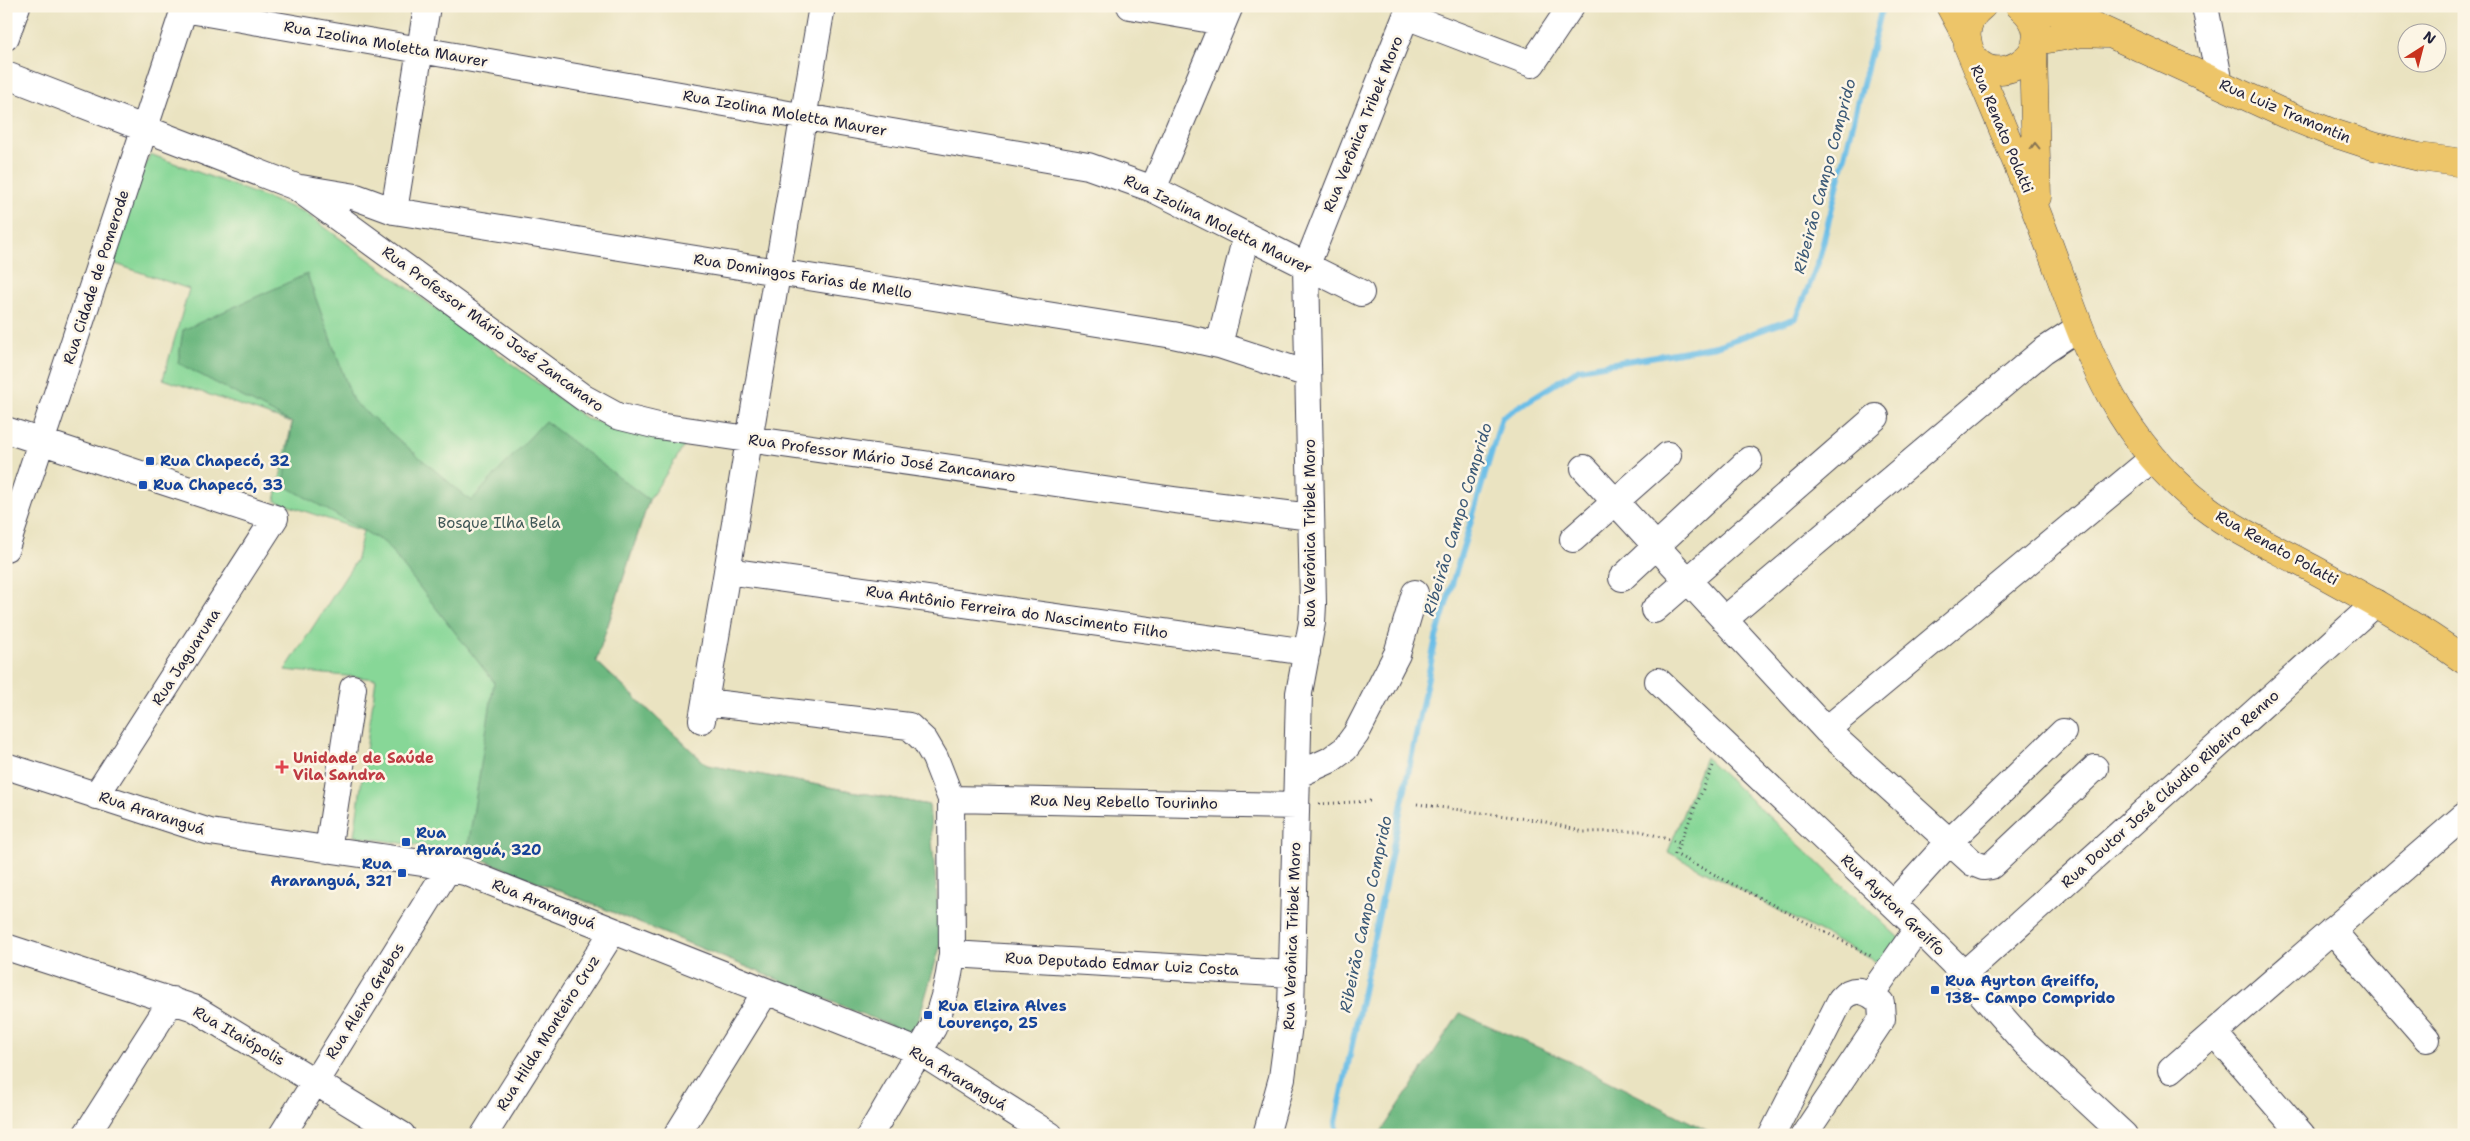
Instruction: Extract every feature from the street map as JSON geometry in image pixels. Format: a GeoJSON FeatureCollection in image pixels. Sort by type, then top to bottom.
{"type":"FeatureCollection","features":[{"type":"Feature","properties":{"kind":"main road"},"geometry":{"type":"LineString","coordinates":[[1950,6],[1973,57],[1982,65],[1993,70],[2005,71],[2022,64],[2035,46]]}},
{"type":"Feature","properties":{"kind":"main road"},"geometry":{"type":"LineString","coordinates":[[1967,41],[1972,16],[1982,6]]}},
{"type":"Feature","properties":{"kind":"main road","name":"Rua Renato Polatti"},"geometry":{"type":"LineString","coordinates":[[2020,6],[2033,21],[2037,212]]}},
{"type":"Feature","properties":{"kind":"main road","name":"Rua Luiz Tramontin"},"geometry":{"type":"LineString","coordinates":[[2032,6],[2065,13],[2285,114],[2373,146],[2419,157],[2464,163]]}},
{"type":"Feature","properties":{"kind":"main road","name":"Rua Luiz Tramontin"},"geometry":{"type":"LineString","coordinates":[[2035,46],[2083,33],[2114,34]]}},
{"type":"Feature","properties":{"kind":"main road","name":"Rua Renato Polatti"},"geometry":{"type":"LineString","coordinates":[[1967,41],[2037,212],[2078,328],[2110,395],[2132,430],[2153,458],[2176,483],[2204,507],[2232,525],[2376,603],[2464,660]]}},
{"type":"Feature","properties":{"kind":"street"},"geometry":{"type":"LineString","coordinates":[[6,37],[17,6]]}},
{"type":"Feature","properties":{"kind":"street"},"geometry":{"type":"LineString","coordinates":[[394,210],[427,6]]}},
{"type":"Feature","properties":{"kind":"street"},"geometry":{"type":"LineString","coordinates":[[822,6],[704,711],[909,726],[917,731],[928,747],[951,799],[952,954],[950,976],[940,1012],[920,1052],[870,1135]]}},
{"type":"Feature","properties":{"kind":"street"},"geometry":{"type":"LineString","coordinates":[[1130,6],[1227,14],[1153,189]]}},
{"type":"Feature","properties":{"kind":"street"},"geometry":{"type":"LineString","coordinates":[[1408,11],[1532,64],[1571,6]]}},
{"type":"Feature","properties":{"kind":"street"},"geometry":{"type":"LineString","coordinates":[[2205,6],[2220,84]]}},
{"type":"Feature","properties":{"kind":"street","name":"Rua Izolina Moletta Maurer"},"geometry":{"type":"LineString","coordinates":[[184,8],[1055,159],[1113,173],[1153,189],[1361,293]]}},
{"type":"Feature","properties":{"kind":"street","name":"Rua Cidade de Pomerode"},"geometry":{"type":"LineString","coordinates":[[6,548],[184,8]]}},
{"type":"Feature","properties":{"kind":"street","name":"Rua Verônica Tribek Moro"},"geometry":{"type":"LineString","coordinates":[[1266,1135],[1282,1078],[1290,1018],[1298,692],[1313,604],[1306,267],[1408,11]]}},
{"type":"Feature","properties":{"kind":"street","name":"Rua Professor Mário José Zancanaro"},"geometry":{"type":"LineString","coordinates":[[6,75],[296,187],[584,398],[601,408],[637,423],[1174,500],[1311,517]]}},
{"type":"Feature","properties":{"kind":"street","name":"Rua Domingos Farias de Mello"},"geometry":{"type":"LineString","coordinates":[[296,187],[356,197],[394,210],[1173,335],[1219,346],[1308,374]]}},
{"type":"Feature","properties":{"kind":"street"},"geometry":{"type":"LineString","coordinates":[[1219,346],[1246,236]]}},
{"type":"Feature","properties":{"kind":"street"},"geometry":{"type":"LineString","coordinates":[[1724,620],[2043,351],[2078,328]]}},
{"type":"Feature","properties":{"kind":"street"},"geometry":{"type":"LineString","coordinates":[[1654,610],[1876,417]]}},
{"type":"Feature","properties":{"kind":"street"},"geometry":{"type":"LineString","coordinates":[[6,430],[42,441]]}},
{"type":"Feature","properties":{"kind":"street","name":"Rua Jaguaruna"},"geometry":{"type":"LineString","coordinates":[[42,441],[275,518],[96,796]]}},
{"type":"Feature","properties":{"kind":"street"},"geometry":{"type":"LineString","coordinates":[[1573,539],[1668,455]]}},
{"type":"Feature","properties":{"kind":"street"},"geometry":{"type":"LineString","coordinates":[[1826,730],[2153,458]]}},
{"type":"Feature","properties":{"kind":"street"},"geometry":{"type":"LineString","coordinates":[[1622,578],[1749,460]]}},
{"type":"Feature","properties":{"kind":"street"},"geometry":{"type":"LineString","coordinates":[[1584,468],[1826,730],[1973,863],[1983,867],[1991,866],[2095,768]]}},
{"type":"Feature","properties":{"kind":"street","name":"Rua Antônio Ferreira do Nascimento Filho"},"geometry":{"type":"LineString","coordinates":[[727,571],[1306,652]]}},
{"type":"Feature","properties":{"kind":"street"},"geometry":{"type":"LineString","coordinates":[[1297,775],[1330,760],[1345,749],[1356,734],[1397,654],[1415,593]]}},
{"type":"Feature","properties":{"kind":"street","name":"Rua Doutor José Cláudio Ribeiro Renno"},"geometry":{"type":"LineString","coordinates":[[1964,974],[2376,603]]}},
{"type":"Feature","properties":{"kind":"street","name":"Rua Ayrton Greiffo"},"geometry":{"type":"LineString","coordinates":[[1658,681],[1918,928],[1964,974],[2025,1043],[2124,1135]]}},
{"type":"Feature","properties":{"kind":"street"},"geometry":{"type":"LineString","coordinates":[[328,850],[353,688]]}},
{"type":"Feature","properties":{"kind":"street"},"geometry":{"type":"LineString","coordinates":[[1893,904],[1950,841],[2063,732]]}},
{"type":"Feature","properties":{"kind":"street","name":"Rua Araranguá"},"geometry":{"type":"LineString","coordinates":[[6,766],[210,832],[448,867],[920,1052],[1050,1135]]}},
{"type":"Feature","properties":{"kind":"street","name":"Rua Ney Rebello Tourinho"},"geometry":{"type":"LineString","coordinates":[[951,799],[1296,806]]}},
{"type":"Feature","properties":{"kind":"street"},"geometry":{"type":"LineString","coordinates":[[2171,1070],[2464,816]]}},
{"type":"Feature","properties":{"kind":"street","name":"Rua Aleixo Grebos"},"geometry":{"type":"LineString","coordinates":[[282,1135],[448,867]]}},
{"type":"Feature","properties":{"kind":"street"},"geometry":{"type":"LineString","coordinates":[[1872,993],[1918,928]]}},
{"type":"Feature","properties":{"kind":"street"},"geometry":{"type":"LineString","coordinates":[[2332,930],[2427,1039]]}},
{"type":"Feature","properties":{"kind":"street","name":"Rua Hilda Monteiro Cruz"},"geometry":{"type":"LineString","coordinates":[[484,1135],[612,931]]}},
{"type":"Feature","properties":{"kind":"street","name":"Rua Itaiópolis"},"geometry":{"type":"LineString","coordinates":[[6,947],[172,1000],[213,1018],[402,1135]]}},
{"type":"Feature","properties":{"kind":"street","name":"Rua Deputado Edmar Luiz Costa"},"geometry":{"type":"LineString","coordinates":[[952,954],[1292,974]]}},
{"type":"Feature","properties":{"kind":"street"},"geometry":{"type":"LineString","coordinates":[[677,1135],[766,991]]}},
{"type":"Feature","properties":{"kind":"street"},"geometry":{"type":"LineString","coordinates":[[1772,1135],[1841,999],[1846,993],[1856,991],[1872,993],[1881,1003],[1882,1019],[1804,1135]]}},
{"type":"Feature","properties":{"kind":"street"},"geometry":{"type":"LineString","coordinates":[[86,1135],[172,1000]]}},
{"type":"Feature","properties":{"kind":"street"},"geometry":{"type":"LineString","coordinates":[[2214,1033],[2302,1135]]}},
{"type":"Feature","properties":{"kind":"path"},"geometry":{"type":"LineString","coordinates":[[1723,742],[1676,854],[1890,966]]}},
{"type":"Feature","properties":{"kind":"path"},"geometry":{"type":"LineString","coordinates":[[1296,806],[1371,800]]}},
{"type":"Feature","properties":{"kind":"path"},"geometry":{"type":"LineString","coordinates":[[1417,804],[1542,821],[1584,832],[1642,831],[1680,843]]}},
{"type":"Feature","properties":{"kind":"green space","name":"Bosque Ilha Bela"},"geometry":{"type":"Polygon","coordinates":[[[150,154],[304,212],[587,419],[685,445],[649,500],[596,661],[707,765],[929,805],[914,1035],[467,853],[354,836],[376,679],[285,670],[357,559],[363,531],[275,501],[292,423],[163,379],[189,289],[107,261],[150,154]]]}},
{"type":"Feature","properties":{"kind":"green space","name":"Bosque Ilha Bela"},"geometry":{"type":"Polygon","coordinates":[[[307,274],[353,401],[471,501],[545,421],[649,500],[596,661],[707,765],[929,805],[941,944],[914,1035],[467,853],[494,682],[385,543],[284,485],[292,423],[178,363],[183,330],[307,274]]]}},
{"type":"Feature","properties":{"kind":"green space"},"geometry":{"type":"Polygon","coordinates":[[[1705,757],[1901,940],[1883,965],[1668,852],[1705,757]]]}},
{"type":"Feature","properties":{"kind":"green space"},"geometry":{"type":"Polygon","coordinates":[[[1460,1013],[1569,1061],[1716,1135],[1379,1135],[1460,1013]]]}},
{"type":"Feature","properties":{"kind":"waterway","name":"Ribeirão Campo Comprido"},"geometry":{"type":"LineString","coordinates":[[1337,1135],[1336,1122],[1436,638],[1502,417],[1579,369],[1716,346],[1796,318],[1818,263],[1882,8]]}},
{"type":"Feature","properties":{"kind":"place","name":"Rua Chapecó, 32"},"geometry":{"type":"Point","coordinates":[150,461]}},
{"type":"Feature","properties":{"kind":"place","name":"Rua Chapecó, 33"},"geometry":{"type":"Point","coordinates":[143,485]}},
{"type":"Feature","properties":{"kind":"place","name":"Unidade de Saúde Vila Sandra"},"geometry":{"type":"Point","coordinates":[282,767]}},
{"type":"Feature","properties":{"kind":"place","name":"Rua Araranguá, 320"},"geometry":{"type":"Point","coordinates":[406,842]}},
{"type":"Feature","properties":{"kind":"place","name":"Rua Araranguá, 321"},"geometry":{"type":"Point","coordinates":[402,873]}},
{"type":"Feature","properties":{"kind":"place","name":"Rua Ayrton Greiffo, 138- Campo Comprido"},"geometry":{"type":"Point","coordinates":[1935,990]}},
{"type":"Feature","properties":{"kind":"place","name":"Rua Elzira Alves Lourenço, 25"},"geometry":{"type":"Point","coordinates":[928,1015]}}]}
